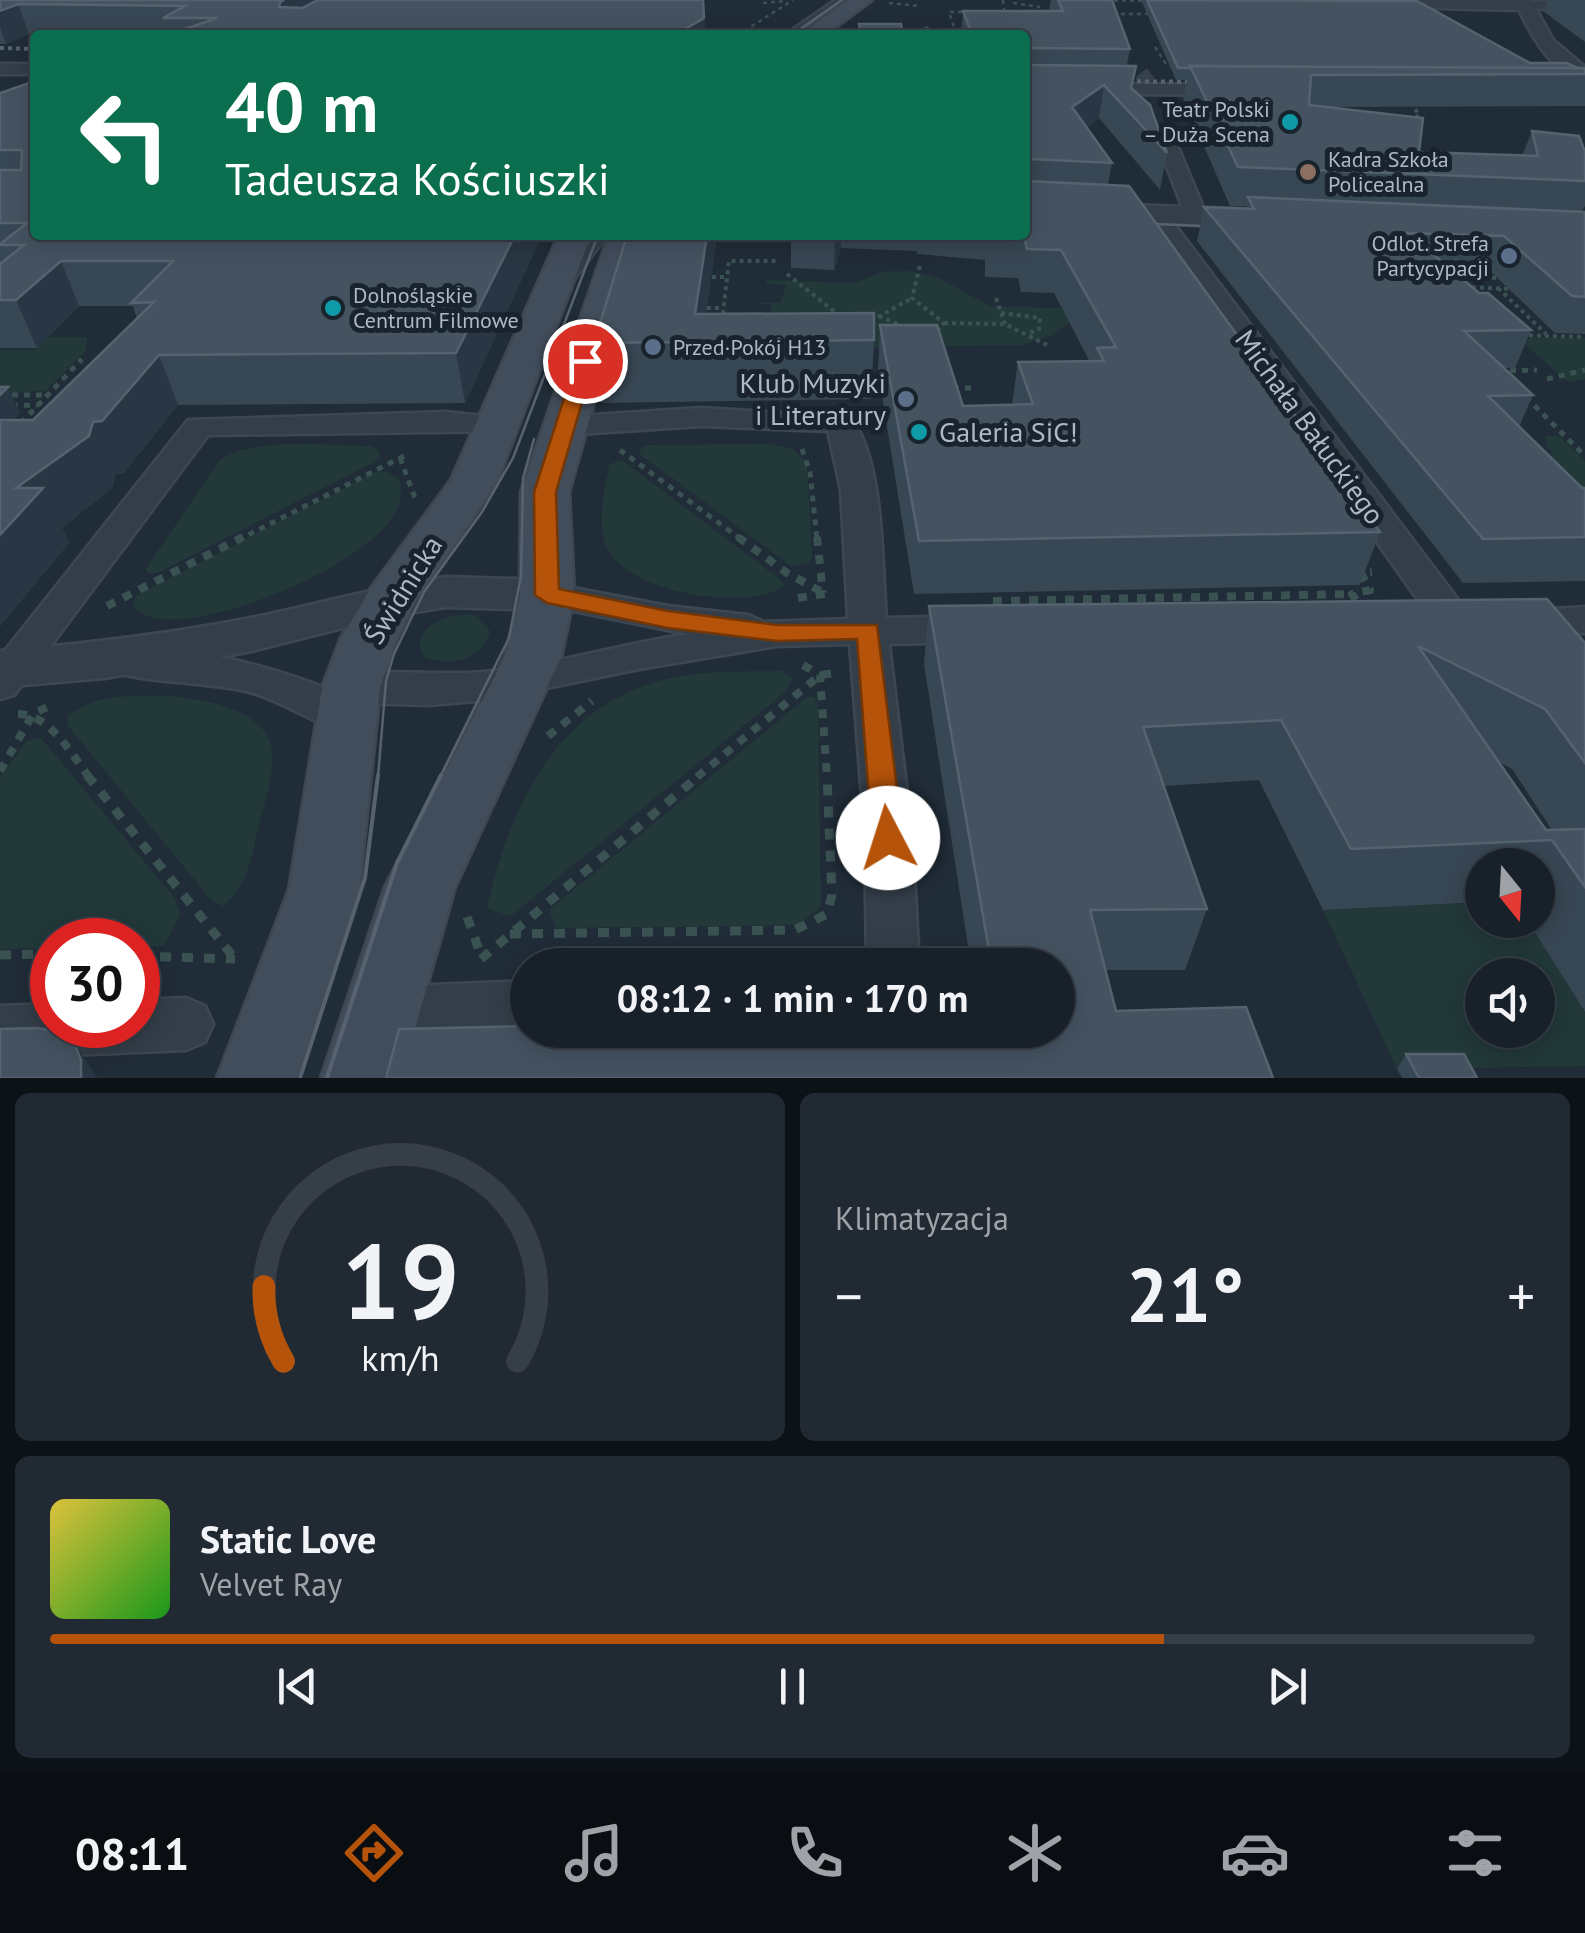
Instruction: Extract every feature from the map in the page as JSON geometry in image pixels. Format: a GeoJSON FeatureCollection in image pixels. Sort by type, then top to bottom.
{"type":"FeatureCollection","features":[{"type":"Feature","properties":{"kind":"main road"},"geometry":{"type":"LineString","coordinates":[[775,30],[816,0]]}},
{"type":"Feature","properties":{"kind":"main road"},"geometry":{"type":"LineString","coordinates":[[818,30],[862,0]]}},
{"type":"Feature","properties":{"kind":"main road","name":"Świdnicka"},"geometry":{"type":"LineString","coordinates":[[257,1078],[324,890],[349,703],[369,638],[390,600],[474,482],[572,240]]}},
{"type":"Feature","properties":{"kind":"main road"},"geometry":{"type":"LineString","coordinates":[[372,1045],[420,887],[533,657],[547,595],[545,492],[623,240]]}},
{"type":"Feature","properties":{"kind":"street"},"geometry":{"type":"LineString","coordinates":[[1303,0],[1432,2],[1489,9],[1585,6]]}},
{"type":"Feature","properties":{"kind":"street"},"geometry":{"type":"LineString","coordinates":[[1525,8],[1546,43],[1580,83]]}},
{"type":"Feature","properties":{"kind":"street"},"geometry":{"type":"LineString","coordinates":[[0,69],[30,69]]}},
{"type":"Feature","properties":{"kind":"street"},"geometry":{"type":"LineString","coordinates":[[1030,88],[1170,71]]}},
{"type":"Feature","properties":{"kind":"street"},"geometry":{"type":"LineString","coordinates":[[1552,73],[1580,83]]}},
{"type":"Feature","properties":{"kind":"street"},"geometry":{"type":"LineString","coordinates":[[1136,78],[1239,90]]}},
{"type":"Feature","properties":{"kind":"street"},"geometry":{"type":"LineString","coordinates":[[1136,78],[1137,119],[1145,129],[1166,140],[1196,217]]}},
{"type":"Feature","properties":{"kind":"street"},"geometry":{"type":"LineString","coordinates":[[1030,209],[1196,217],[1285,228],[1168,230],[1030,224]]}},
{"type":"Feature","properties":{"kind":"street","name":"Michała Bałuckiego"},"geometry":{"type":"LineString","coordinates":[[1168,230],[1435,622],[1569,620]]}},
{"type":"Feature","properties":{"kind":"street"},"geometry":{"type":"LineString","coordinates":[[564,426],[597,422],[797,419],[840,424],[848,438],[853,466],[895,917],[893,948]]}},
{"type":"Feature","properties":{"kind":"street"},"geometry":{"type":"LineString","coordinates":[[4,684],[199,426],[446,421],[498,425]]}},
{"type":"Feature","properties":{"kind":"street"},"geometry":{"type":"LineString","coordinates":[[4,684],[102,635],[252,634],[390,600],[446,592],[547,595],[668,620],[782,632],[868,631],[1000,615]]}},
{"type":"Feature","properties":{"kind":"street"},"geometry":{"type":"LineString","coordinates":[[1569,620],[1585,660]]}},
{"type":"Feature","properties":{"kind":"street"},"geometry":{"type":"LineString","coordinates":[[102,635],[251,677],[328,705],[523,681],[639,655],[782,632]]}},
{"type":"Feature","properties":{"kind":"street"},"geometry":{"type":"LineString","coordinates":[[372,1045],[510,1010]]}},
{"type":"Feature","properties":{"kind":"street"},"geometry":{"type":"LineString","coordinates":[[0,1032],[186,1024]]}},
{"type":"Feature","properties":{"kind":"lane"},"geometry":{"type":"LineString","coordinates":[[795,30],[839,0]]}},
{"type":"Feature","properties":{"kind":"lane"},"geometry":{"type":"LineString","coordinates":[[547,303],[598,240]]}},
{"type":"Feature","properties":{"kind":"path"},"geometry":{"type":"LineString","coordinates":[[746,30],[793,0]]}},
{"type":"Feature","properties":{"kind":"path"},"geometry":{"type":"LineString","coordinates":[[1003,0],[1004,12]]}},
{"type":"Feature","properties":{"kind":"path"},"geometry":{"type":"LineString","coordinates":[[1116,0],[1134,15]]}},
{"type":"Feature","properties":{"kind":"path"},"geometry":{"type":"LineString","coordinates":[[763,3],[787,1]]}},
{"type":"Feature","properties":{"kind":"path"},"geometry":{"type":"LineString","coordinates":[[886,3],[919,6]]}},
{"type":"Feature","properties":{"kind":"path"},"geometry":{"type":"LineString","coordinates":[[1013,3],[1040,8]]}},
{"type":"Feature","properties":{"kind":"path"},"geometry":{"type":"LineString","coordinates":[[955,30],[949,12],[979,12]]}},
{"type":"Feature","properties":{"kind":"path"},"geometry":{"type":"LineString","coordinates":[[990,12],[1015,13]]}},
{"type":"Feature","properties":{"kind":"path"},"geometry":{"type":"LineString","coordinates":[[1097,13],[1151,14]]}},
{"type":"Feature","properties":{"kind":"path"},"geometry":{"type":"LineString","coordinates":[[925,27],[933,30]]}},
{"type":"Feature","properties":{"kind":"path"},"geometry":{"type":"LineString","coordinates":[[1155,47],[1170,71]]}},
{"type":"Feature","properties":{"kind":"path"},"geometry":{"type":"LineString","coordinates":[[1418,110],[1414,112],[1422,119],[1422,127]]}},
{"type":"Feature","properties":{"kind":"path"},"geometry":{"type":"LineString","coordinates":[[722,325],[729,261],[743,257],[776,261]]}},
{"type":"Feature","properties":{"kind":"path"},"geometry":{"type":"LineString","coordinates":[[871,320],[912,298],[920,266]]}},
{"type":"Feature","properties":{"kind":"path"},"geometry":{"type":"LineString","coordinates":[[786,274],[853,322]]}},
{"type":"Feature","properties":{"kind":"path"},"geometry":{"type":"LineString","coordinates":[[712,277],[727,276]]}},
{"type":"Feature","properties":{"kind":"path"},"geometry":{"type":"LineString","coordinates":[[1452,276],[1512,278]]}},
{"type":"Feature","properties":{"kind":"path"},"geometry":{"type":"LineString","coordinates":[[1447,287],[1528,290]]}},
{"type":"Feature","properties":{"kind":"path"},"geometry":{"type":"LineString","coordinates":[[1498,288],[1546,335]]}},
{"type":"Feature","properties":{"kind":"path"},"geometry":{"type":"LineString","coordinates":[[912,298],[944,323]]}},
{"type":"Feature","properties":{"kind":"path"},"geometry":{"type":"LineString","coordinates":[[996,298],[1005,324]]}},
{"type":"Feature","properties":{"kind":"path"},"geometry":{"type":"LineString","coordinates":[[708,308],[724,308]]}},
{"type":"Feature","properties":{"kind":"path"},"geometry":{"type":"LineString","coordinates":[[1001,313],[1040,318],[1039,329],[1026,334]]}},
{"type":"Feature","properties":{"kind":"path"},"geometry":{"type":"LineString","coordinates":[[879,316],[910,329],[901,336]]}},
{"type":"Feature","properties":{"kind":"path"},"geometry":{"type":"LineString","coordinates":[[935,337],[935,329],[944,323],[1005,324],[1049,346]]}},
{"type":"Feature","properties":{"kind":"path"},"geometry":{"type":"LineString","coordinates":[[1512,334],[1585,336]]}},
{"type":"Feature","properties":{"kind":"path"},"geometry":{"type":"LineString","coordinates":[[12,432],[82,359]]}},
{"type":"Feature","properties":{"kind":"path"},"geometry":{"type":"LineString","coordinates":[[1480,371],[1537,370]]}},
{"type":"Feature","properties":{"kind":"path"},"geometry":{"type":"LineString","coordinates":[[1546,379],[1585,370]]}},
{"type":"Feature","properties":{"kind":"path"},"geometry":{"type":"LineString","coordinates":[[952,376],[963,407]]}},
{"type":"Feature","properties":{"kind":"path"},"geometry":{"type":"LineString","coordinates":[[938,390],[972,388]]}},
{"type":"Feature","properties":{"kind":"path"},"geometry":{"type":"LineString","coordinates":[[0,395],[48,394]]}},
{"type":"Feature","properties":{"kind":"path"},"geometry":{"type":"LineString","coordinates":[[1525,396],[1585,456]]}},
{"type":"Feature","properties":{"kind":"path"},"geometry":{"type":"LineString","coordinates":[[0,406],[38,406]]}},
{"type":"Feature","properties":{"kind":"path"},"geometry":{"type":"LineString","coordinates":[[611,444],[787,573],[823,593]]}},
{"type":"Feature","properties":{"kind":"path"},"geometry":{"type":"LineString","coordinates":[[796,444],[808,454],[812,464],[816,567],[823,593]]}},
{"type":"Feature","properties":{"kind":"path"},"geometry":{"type":"LineString","coordinates":[[102,635],[162,575],[419,448]]}},
{"type":"Feature","properties":{"kind":"path"},"geometry":{"type":"LineString","coordinates":[[400,458],[418,508]]}},
{"type":"Feature","properties":{"kind":"path"},"geometry":{"type":"LineString","coordinates":[[1000,615],[1354,597],[1370,590],[1362,573],[1372,572]]}},
{"type":"Feature","properties":{"kind":"path"},"geometry":{"type":"LineString","coordinates":[[820,675],[804,664],[782,632],[823,593]]}},
{"type":"Feature","properties":{"kind":"path"},"geometry":{"type":"LineString","coordinates":[[482,958],[820,675],[838,672]]}},
{"type":"Feature","properties":{"kind":"path"},"geometry":{"type":"LineString","coordinates":[[510,934],[795,930],[828,914],[832,895],[820,675]]}},
{"type":"Feature","properties":{"kind":"path"},"geometry":{"type":"LineString","coordinates":[[4,684],[50,728],[235,959],[160,957]]}},
{"type":"Feature","properties":{"kind":"path"},"geometry":{"type":"LineString","coordinates":[[543,742],[608,692]]}},
{"type":"Feature","properties":{"kind":"path"},"geometry":{"type":"LineString","coordinates":[[0,771],[33,714],[65,698]]}},
{"type":"Feature","properties":{"kind":"path"},"geometry":{"type":"LineString","coordinates":[[464,910],[482,958],[479,972]]}},
{"type":"Feature","properties":{"kind":"path"},"geometry":{"type":"LineString","coordinates":[[0,954],[30,954]]}},
{"type":"Feature","properties":{"kind":"green space"},"geometry":{"type":"Polygon","coordinates":[[[912,271],[941,279],[990,306],[1061,308],[1070,322],[1052,336],[1021,345],[844,348],[770,328],[771,304],[753,304],[781,302],[786,285],[766,284],[767,280],[854,283],[881,272],[912,271]]]}},
{"type":"Feature","properties":{"kind":"green space"},"geometry":{"type":"Polygon","coordinates":[[[48,337],[87,337],[86,351],[45,391],[0,393],[0,350],[34,350],[48,337]]]}},
{"type":"Feature","properties":{"kind":"green space"},"geometry":{"type":"Polygon","coordinates":[[[1532,337],[1585,338],[1585,379],[1569,383],[1523,343],[1532,337]]]}},
{"type":"Feature","properties":{"kind":"green space"},"geometry":{"type":"Polygon","coordinates":[[[1545,436],[1559,436],[1585,462],[1585,522],[1557,497],[1551,450],[1547,449],[1545,436]]]}},
{"type":"Feature","properties":{"kind":"green space"},"geometry":{"type":"Polygon","coordinates":[[[770,444],[793,449],[807,463],[812,555],[810,562],[792,567],[641,455],[639,449],[646,445],[770,444]]]}},
{"type":"Feature","properties":{"kind":"green space"},"geometry":{"type":"Polygon","coordinates":[[[270,445],[370,446],[378,450],[380,457],[372,463],[160,572],[150,574],[145,570],[219,461],[233,453],[270,445]]]}},
{"type":"Feature","properties":{"kind":"green space"},"geometry":{"type":"Polygon","coordinates":[[[622,460],[784,586],[743,598],[689,594],[638,576],[619,563],[607,548],[602,517],[610,464],[622,460]]]}},
{"type":"Feature","properties":{"kind":"green space"},"geometry":{"type":"Polygon","coordinates":[[[386,471],[399,479],[401,497],[385,527],[355,552],[316,576],[225,611],[183,619],[151,617],[133,604],[136,596],[375,472],[386,471]]]}},
{"type":"Feature","properties":{"kind":"green space"},"geometry":{"type":"Polygon","coordinates":[[[474,615],[490,631],[481,649],[454,661],[424,657],[419,644],[427,629],[449,617],[474,615]]]}},
{"type":"Feature","properties":{"kind":"green space"},"geometry":{"type":"Polygon","coordinates":[[[783,671],[793,679],[784,693],[511,916],[487,909],[510,832],[526,796],[570,733],[600,709],[634,690],[675,677],[783,671]]]}},
{"type":"Feature","properties":{"kind":"green space"},"geometry":{"type":"Polygon","coordinates":[[[170,696],[216,704],[247,716],[268,737],[272,752],[270,781],[247,871],[238,890],[223,906],[212,901],[68,726],[67,717],[102,699],[170,696]]]}},
{"type":"Feature","properties":{"kind":"green space"},"geometry":{"type":"Polygon","coordinates":[[[807,697],[814,697],[818,705],[821,907],[796,925],[556,928],[549,910],[807,697]]]}},
{"type":"Feature","properties":{"kind":"green space"},"geometry":{"type":"Polygon","coordinates":[[[41,738],[174,897],[180,914],[164,946],[160,946],[160,918],[30,918],[30,948],[0,949],[0,777],[26,742],[41,738]]]}},
{"type":"Feature","properties":{"kind":"green space"},"geometry":{"type":"Polygon","coordinates":[[[1465,903],[1465,938],[1538,938],[1551,958],[1465,958],[1465,1048],[1555,1048],[1555,965],[1585,1013],[1585,1066],[1397,1069],[1323,910],[1465,903]]]}},
{"type":"Feature","properties":{"kind":"building"},"geometry":{"type":"Polygon","coordinates":[[[0,0],[284,0],[279,7],[302,8],[318,0],[703,0],[704,18],[684,30],[182,30],[217,18],[163,18],[185,6],[18,4],[0,11],[0,0]]]}},
{"type":"Feature","properties":{"kind":"building"},"geometry":{"type":"Polygon","coordinates":[[[1058,0],[1112,0],[1130,49],[1030,48],[1030,30],[970,30],[963,11],[1063,11],[1058,0]]]}},
{"type":"Feature","properties":{"kind":"building"},"geometry":{"type":"Polygon","coordinates":[[[1147,0],[1417,1],[1530,63],[1566,63],[1578,68],[1178,68],[1147,0]]]}},
{"type":"Feature","properties":{"kind":"building"},"geometry":{"type":"Polygon","coordinates":[[[859,24],[901,24],[902,30],[860,30],[859,24]]]}},
{"type":"Feature","properties":{"kind":"building"},"geometry":{"type":"Polygon","coordinates":[[[1030,65],[1136,66],[1131,88],[1150,105],[1167,153],[1104,85],[1072,107],[1112,163],[1030,159],[1030,65]]]}},
{"type":"Feature","properties":{"kind":"building"},"geometry":{"type":"Polygon","coordinates":[[[1190,66],[1585,68],[1585,74],[1311,75],[1309,105],[1423,118],[1419,152],[1538,156],[1532,131],[1579,136],[1585,152],[1585,181],[1238,167],[1190,66]]]}},
{"type":"Feature","properties":{"kind":"building"},"geometry":{"type":"Polygon","coordinates":[[[30,83],[30,240],[512,240],[456,353],[159,355],[102,421],[93,422],[89,436],[16,488],[43,488],[0,535],[0,420],[33,420],[154,302],[131,303],[173,261],[61,261],[16,300],[0,300],[0,264],[24,245],[0,244],[27,223],[0,223],[0,170],[21,170],[22,150],[0,150],[0,93],[30,83]]]}},
{"type":"Feature","properties":{"kind":"building"},"geometry":{"type":"Polygon","coordinates":[[[1030,181],[1129,186],[1380,532],[919,541],[880,325],[937,325],[963,406],[1033,404],[1018,362],[1104,361],[1097,348],[1116,347],[1061,250],[1027,249],[1030,181]]]}},
{"type":"Feature","properties":{"kind":"building"},"geometry":{"type":"Polygon","coordinates":[[[1248,197],[1585,212],[1585,297],[1572,296],[1504,236],[1408,233],[1479,293],[1488,293],[1531,330],[1464,331],[1533,395],[1488,396],[1585,488],[1585,537],[1483,539],[1204,207],[1254,209],[1248,197]]]}},
{"type":"Feature","properties":{"kind":"building"},"geometry":{"type":"Polygon","coordinates":[[[625,240],[706,240],[695,314],[874,313],[874,340],[594,343],[625,240]]]}},
{"type":"Feature","properties":{"kind":"building"},"geometry":{"type":"Polygon","coordinates":[[[1547,599],[1585,643],[1585,763],[1545,709],[1418,646],[1546,830],[1585,829],[1585,887],[1552,840],[1351,849],[1281,720],[1143,727],[1207,909],[1090,910],[1116,1011],[1246,1007],[1273,1078],[386,1078],[399,1029],[510,1026],[510,1048],[1075,1048],[1075,948],[989,948],[929,606],[1547,599]]]}},
{"type":"Feature","properties":{"kind":"building"},"geometry":{"type":"Polygon","coordinates":[[[30,1028],[30,1048],[76,1048],[81,1078],[0,1078],[0,1029],[30,1028]]]}},
{"type":"Feature","properties":{"kind":"building"},"geometry":{"type":"Polygon","coordinates":[[[1406,1054],[1464,1054],[1477,1078],[1419,1078],[1406,1054]]]}},
{"type":"Feature","properties":{"kind":"tunnel"},"geometry":{"type":"LineString","coordinates":[[1141,73],[1149,83]]}},
{"type":"Feature","properties":{"kind":"tram line"},"geometry":{"type":"LineString","coordinates":[[799,30],[842,0]]}},
{"type":"Feature","properties":{"kind":"tram line"},"geometry":{"type":"LineString","coordinates":[[1130,223],[1230,227]]}},
{"type":"Feature","properties":{"kind":"tram line"},"geometry":{"type":"LineString","coordinates":[[378,777],[386,681],[394,654],[424,592],[482,512],[513,458],[596,240]]}},
{"type":"Feature","properties":{"kind":"tram line"},"geometry":{"type":"LineString","coordinates":[[440,777],[509,638],[521,576],[523,478],[534,439]]}},
{"type":"Feature","properties":{"kind":"tram line"},"geometry":{"type":"LineString","coordinates":[[300,1078],[365,878],[378,775]]}},
{"type":"Feature","properties":{"kind":"tram line"},"geometry":{"type":"LineString","coordinates":[[327,1078],[397,863],[440,777]]}},
{"type":"Feature","properties":{"kind":"railway"},"geometry":{"type":"LineString","coordinates":[[0,48],[30,49]]}},
{"type":"Feature","properties":{"kind":"railway"},"geometry":{"type":"LineString","coordinates":[[1105,81],[1215,82]]}},
{"type":"Feature","properties":{"kind":"place","name":"Teatr Polski – Duża Scena"},"geometry":{"type":"Point","coordinates":[1290,122]}},
{"type":"Feature","properties":{"kind":"place","name":"Kadra Szkoła Policealna"},"geometry":{"type":"Point","coordinates":[1308,172]}},
{"type":"Feature","properties":{"kind":"place","name":"Odlot. Strefa Partycypacji"},"geometry":{"type":"Point","coordinates":[1509,256]}},
{"type":"Feature","properties":{"kind":"place","name":"Dolnośląskie Centrum Filmowe"},"geometry":{"type":"Point","coordinates":[333,308]}},
{"type":"Feature","properties":{"kind":"place","name":"Przed·Pokój H13"},"geometry":{"type":"Point","coordinates":[653,347]}},
{"type":"Feature","properties":{"kind":"place","name":"Klub Muzyki i Literatury"},"geometry":{"type":"Point","coordinates":[906,399]}},
{"type":"Feature","properties":{"kind":"place","name":"Galeria SiC!"},"geometry":{"type":"Point","coordinates":[919,432]}},
{"type":"Feature","properties":{"kind":"route"},"geometry":{"type":"LineString","coordinates":[[585,361],[545,492],[547,595],[668,620],[730,624],[777,633],[868,631],[888,838]]}}]}
